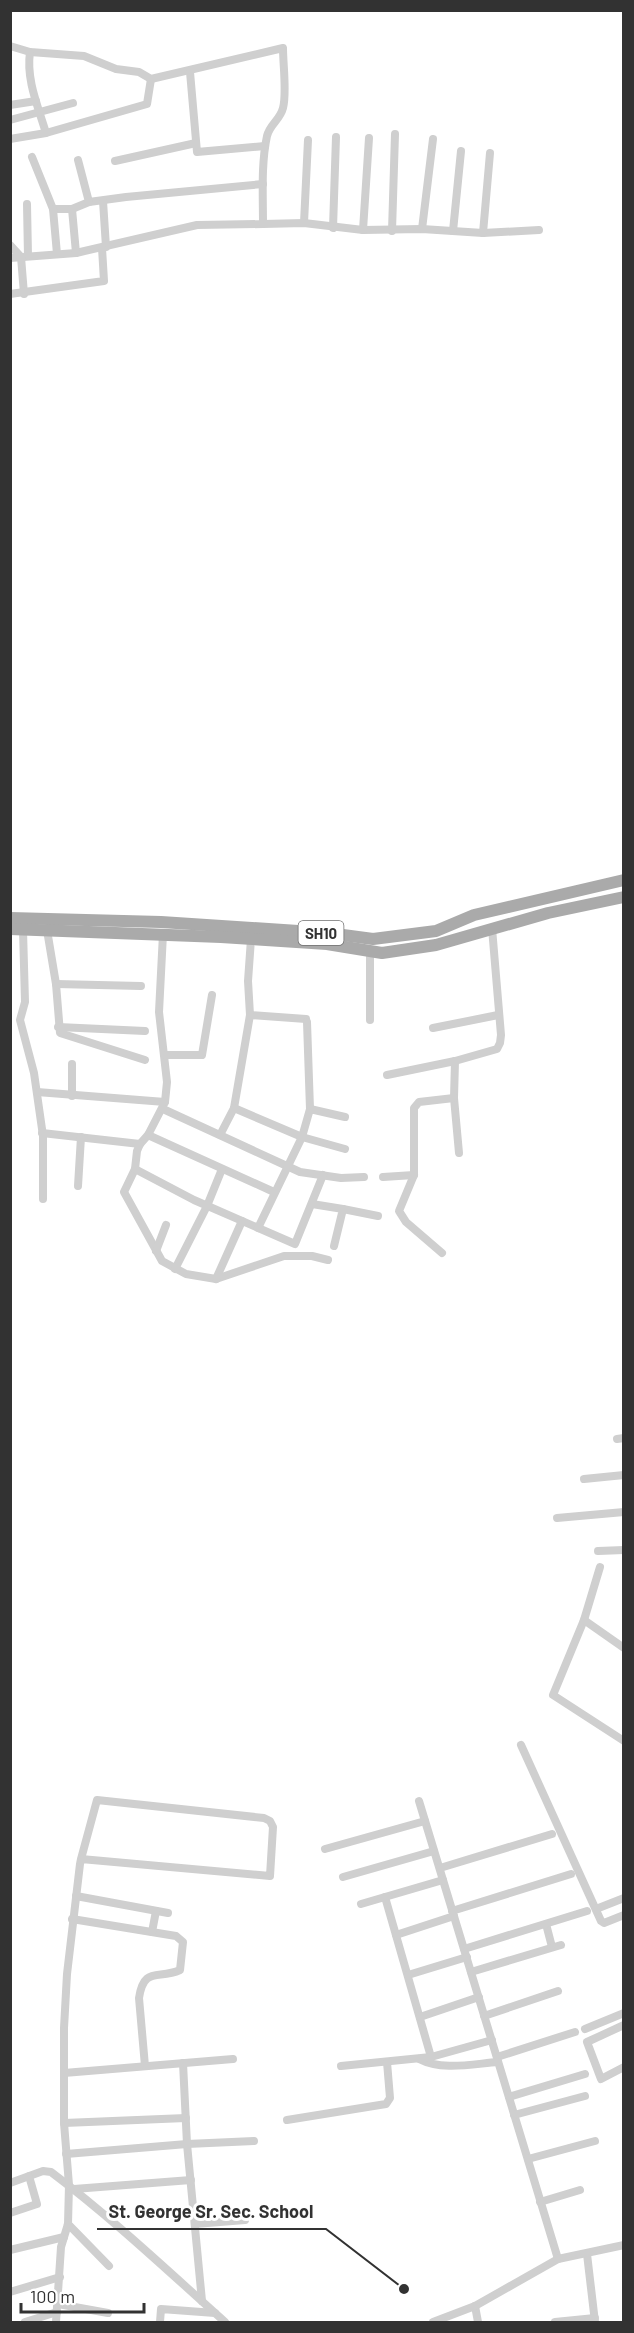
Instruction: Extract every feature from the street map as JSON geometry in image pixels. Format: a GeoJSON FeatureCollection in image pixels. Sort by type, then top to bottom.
{"type":"FeatureCollection","features":[{"type":"Feature","properties":{"kind":"main road","name":"SH10"},"geometry":{"type":"LineString","coordinates":[[17,929],[163,934],[328,933],[373,939],[425,933],[474,915],[624,880]]}},
{"type":"Feature","properties":{"kind":"main road","name":"SH10"},"geometry":{"type":"LineString","coordinates":[[10,918],[161,922],[251,939],[327,944],[370,952],[407,951],[548,912],[624,897]]}},
{"type":"Feature","properties":{"kind":"street"},"geometry":{"type":"LineString","coordinates":[[10,46],[30,52],[84,56],[116,69],[139,72],[151,79],[190,72],[283,48],[284,106],[279,117],[270,124],[266,146],[263,224]]}},
{"type":"Feature","properties":{"kind":"street"},"geometry":{"type":"LineString","coordinates":[[30,52],[28,67],[46,133]]}},
{"type":"Feature","properties":{"kind":"street"},"geometry":{"type":"LineString","coordinates":[[190,72],[197,152],[266,146]]}},
{"type":"Feature","properties":{"kind":"street"},"geometry":{"type":"LineString","coordinates":[[10,139],[46,133],[147,104],[151,79]]}},
{"type":"Feature","properties":{"kind":"street"},"geometry":{"type":"LineString","coordinates":[[10,105],[36,101]]}},
{"type":"Feature","properties":{"kind":"street"},"geometry":{"type":"LineString","coordinates":[[10,120],[73,103]]}},
{"type":"Feature","properties":{"kind":"street"},"geometry":{"type":"LineString","coordinates":[[392,231],[395,134]]}},
{"type":"Feature","properties":{"kind":"street"},"geometry":{"type":"LineString","coordinates":[[333,228],[336,136]]}},
{"type":"Feature","properties":{"kind":"street"},"geometry":{"type":"LineString","coordinates":[[363,230],[369,138]]}},
{"type":"Feature","properties":{"kind":"street"},"geometry":{"type":"LineString","coordinates":[[422,229],[433,139]]}},
{"type":"Feature","properties":{"kind":"street"},"geometry":{"type":"LineString","coordinates":[[304,223],[308,140]]}},
{"type":"Feature","properties":{"kind":"street"},"geometry":{"type":"LineString","coordinates":[[115,161],[196,143]]}},
{"type":"Feature","properties":{"kind":"street"},"geometry":{"type":"LineString","coordinates":[[453,231],[460,151]]}},
{"type":"Feature","properties":{"kind":"street"},"geometry":{"type":"LineString","coordinates":[[483,233],[490,153]]}},
{"type":"Feature","properties":{"kind":"street"},"geometry":{"type":"LineString","coordinates":[[32,157],[53,209],[57,254]]}},
{"type":"Feature","properties":{"kind":"street"},"geometry":{"type":"LineString","coordinates":[[78,160],[89,202]]}},
{"type":"Feature","properties":{"kind":"street"},"geometry":{"type":"LineString","coordinates":[[53,209],[72,210],[89,202],[263,184]]}},
{"type":"Feature","properties":{"kind":"street"},"geometry":{"type":"LineString","coordinates":[[10,294],[24,294],[104,281],[104,201]]}},
{"type":"Feature","properties":{"kind":"street"},"geometry":{"type":"LineString","coordinates":[[24,294],[27,204]]}},
{"type":"Feature","properties":{"kind":"street"},"geometry":{"type":"LineString","coordinates":[[72,210],[76,253]]}},
{"type":"Feature","properties":{"kind":"street"},"geometry":{"type":"LineString","coordinates":[[10,258],[76,253],[198,225],[304,223],[363,230],[422,229],[483,233],[539,230]]}},
{"type":"Feature","properties":{"kind":"street"},"geometry":{"type":"LineString","coordinates":[[10,245],[24,256]]}},
{"type":"Feature","properties":{"kind":"street"},"geometry":{"type":"LineString","coordinates":[[387,1075],[455,1061],[497,1048],[501,1035],[492,928]]}},
{"type":"Feature","properties":{"kind":"street"},"geometry":{"type":"LineString","coordinates":[[17,929],[25,1002],[20,1020],[37,1092],[42,1133],[43,1199]]}},
{"type":"Feature","properties":{"kind":"street"},"geometry":{"type":"LineString","coordinates":[[47,930],[56,984],[58,1027],[61,1034],[145,1060]]}},
{"type":"Feature","properties":{"kind":"street"},"geometry":{"type":"LineString","coordinates":[[163,934],[159,1012],[167,1082],[164,1106],[148,1135],[140,1144],[135,1168],[124,1192],[162,1261],[186,1274],[216,1279],[284,1256],[312,1256],[328,1260]]}},
{"type":"Feature","properties":{"kind":"street"},"geometry":{"type":"LineString","coordinates":[[220,1135],[234,1108],[250,1015],[248,981],[251,939]]}},
{"type":"Feature","properties":{"kind":"street"},"geometry":{"type":"LineString","coordinates":[[370,952],[372,985],[370,1020]]}},
{"type":"Feature","properties":{"kind":"street"},"geometry":{"type":"LineString","coordinates":[[56,984],[141,986]]}},
{"type":"Feature","properties":{"kind":"street"},"geometry":{"type":"LineString","coordinates":[[165,1055],[202,1055],[212,995]]}},
{"type":"Feature","properties":{"kind":"street"},"geometry":{"type":"LineString","coordinates":[[250,1015],[307,1021],[310,1109],[302,1137],[258,1228]]}},
{"type":"Feature","properties":{"kind":"street"},"geometry":{"type":"LineString","coordinates":[[433,1028],[498,1015]]}},
{"type":"Feature","properties":{"kind":"street"},"geometry":{"type":"LineString","coordinates":[[58,1027],[145,1031]]}},
{"type":"Feature","properties":{"kind":"street"},"geometry":{"type":"LineString","coordinates":[[455,1061],[454,1098],[459,1153]]}},
{"type":"Feature","properties":{"kind":"street"},"geometry":{"type":"LineString","coordinates":[[72,1064],[72,1096]]}},
{"type":"Feature","properties":{"kind":"street"},"geometry":{"type":"LineString","coordinates":[[37,1092],[164,1106],[300,1172],[341,1178],[364,1177]]}},
{"type":"Feature","properties":{"kind":"street"},"geometry":{"type":"LineString","coordinates":[[442,1253],[406,1222],[399,1211],[414,1175],[414,1108],[418,1102],[454,1098]]}},
{"type":"Feature","properties":{"kind":"street"},"geometry":{"type":"LineString","coordinates":[[234,1108],[302,1137],[345,1149]]}},
{"type":"Feature","properties":{"kind":"street"},"geometry":{"type":"LineString","coordinates":[[310,1109],[345,1117]]}},
{"type":"Feature","properties":{"kind":"street"},"geometry":{"type":"LineString","coordinates":[[42,1133],[140,1144]]}},
{"type":"Feature","properties":{"kind":"street"},"geometry":{"type":"LineString","coordinates":[[148,1135],[274,1192]]}},
{"type":"Feature","properties":{"kind":"street"},"geometry":{"type":"LineString","coordinates":[[78,1186],[81,1137]]}},
{"type":"Feature","properties":{"kind":"street"},"geometry":{"type":"LineString","coordinates":[[135,1168],[207,1206],[295,1244],[323,1175]]}},
{"type":"Feature","properties":{"kind":"street"},"geometry":{"type":"LineString","coordinates":[[176,1269],[207,1206],[222,1169]]}},
{"type":"Feature","properties":{"kind":"street"},"geometry":{"type":"LineString","coordinates":[[383,1177],[414,1175]]}},
{"type":"Feature","properties":{"kind":"street"},"geometry":{"type":"LineString","coordinates":[[312,1204],[378,1216]]}},
{"type":"Feature","properties":{"kind":"street"},"geometry":{"type":"LineString","coordinates":[[334,1246],[343,1209]]}},
{"type":"Feature","properties":{"kind":"street"},"geometry":{"type":"LineString","coordinates":[[216,1279],[242,1221]]}},
{"type":"Feature","properties":{"kind":"street"},"geometry":{"type":"LineString","coordinates":[[156,1251],[166,1225]]}},
{"type":"Feature","properties":{"kind":"street"},"geometry":{"type":"LineString","coordinates":[[584,1479],[624,1474]]}},
{"type":"Feature","properties":{"kind":"street"},"geometry":{"type":"LineString","coordinates":[[557,1518],[624,1512]]}},
{"type":"Feature","properties":{"kind":"street"},"geometry":{"type":"LineString","coordinates":[[598,1551],[624,1550]]}},
{"type":"Feature","properties":{"kind":"street"},"geometry":{"type":"LineString","coordinates":[[600,1566],[584,1620],[553,1695],[624,1742]]}},
{"type":"Feature","properties":{"kind":"street"},"geometry":{"type":"LineString","coordinates":[[584,1620],[624,1647]]}},
{"type":"Feature","properties":{"kind":"street"},"geometry":{"type":"LineString","coordinates":[[522,1745],[602,1923],[624,1915]]}},
{"type":"Feature","properties":{"kind":"street"},"geometry":{"type":"LineString","coordinates":[[56,2322],[64,2237],[68,2224],[72,2187],[66,2154],[64,2123],[66,1985],[81,1858],[97,1800],[264,1818],[270,1821],[273,1827],[270,1876],[81,1858]]}},
{"type":"Feature","properties":{"kind":"street"},"geometry":{"type":"LineString","coordinates":[[419,1801],[558,2259]]}},
{"type":"Feature","properties":{"kind":"street"},"geometry":{"type":"LineString","coordinates":[[325,1850],[425,1821]]}},
{"type":"Feature","properties":{"kind":"street"},"geometry":{"type":"LineString","coordinates":[[440,1868],[552,1834]]}},
{"type":"Feature","properties":{"kind":"street"},"geometry":{"type":"LineString","coordinates":[[343,1877],[434,1851]]}},
{"type":"Feature","properties":{"kind":"street"},"geometry":{"type":"LineString","coordinates":[[396,1935],[453,1913],[571,1874]]}},
{"type":"Feature","properties":{"kind":"street"},"geometry":{"type":"LineString","coordinates":[[361,1904],[443,1880]]}},
{"type":"Feature","properties":{"kind":"street"},"geometry":{"type":"LineString","coordinates":[[76,1896],[168,1913]]}},
{"type":"Feature","properties":{"kind":"street"},"geometry":{"type":"LineString","coordinates":[[385,1897],[431,2057]]}},
{"type":"Feature","properties":{"kind":"street"},"geometry":{"type":"LineString","coordinates":[[596,1909],[624,1898]]}},
{"type":"Feature","properties":{"kind":"street"},"geometry":{"type":"LineString","coordinates":[[152,1932],[156,1911]]}},
{"type":"Feature","properties":{"kind":"street"},"geometry":{"type":"LineString","coordinates":[[408,1975],[587,1911]]}},
{"type":"Feature","properties":{"kind":"street"},"geometry":{"type":"LineString","coordinates":[[72,1919],[152,1932],[180,1939],[183,1942],[180,1970],[148,1977],[143,1981],[139,1998],[145,2066]]}},
{"type":"Feature","properties":{"kind":"street"},"geometry":{"type":"LineString","coordinates":[[546,1924],[552,1947]]}},
{"type":"Feature","properties":{"kind":"street"},"geometry":{"type":"LineString","coordinates":[[471,1972],[561,1945]]}},
{"type":"Feature","properties":{"kind":"street"},"geometry":{"type":"LineString","coordinates":[[484,2016],[558,1991]]}},
{"type":"Feature","properties":{"kind":"street"},"geometry":{"type":"LineString","coordinates":[[420,2017],[479,1997]]}},
{"type":"Feature","properties":{"kind":"street"},"geometry":{"type":"LineString","coordinates":[[585,2030],[624,2013]]}},
{"type":"Feature","properties":{"kind":"street"},"geometry":{"type":"LineString","coordinates":[[623,2069],[601,2079],[587,2042],[624,2025]]}},
{"type":"Feature","properties":{"kind":"street"},"geometry":{"type":"LineString","coordinates":[[417,2059],[440,2066],[497,2060],[575,2032]]}},
{"type":"Feature","properties":{"kind":"street"},"geometry":{"type":"LineString","coordinates":[[341,2066],[431,2057],[492,2040]]}},
{"type":"Feature","properties":{"kind":"street"},"geometry":{"type":"LineString","coordinates":[[64,2073],[233,2059]]}},
{"type":"Feature","properties":{"kind":"street"},"geometry":{"type":"LineString","coordinates":[[287,2120],[386,2104],[390,2098],[387,2062]]}},
{"type":"Feature","properties":{"kind":"street"},"geometry":{"type":"LineString","coordinates":[[183,2063],[187,2144],[202,2301]]}},
{"type":"Feature","properties":{"kind":"street"},"geometry":{"type":"LineString","coordinates":[[509,2097],[585,2074]]}},
{"type":"Feature","properties":{"kind":"street"},"geometry":{"type":"LineString","coordinates":[[514,2115],[585,2096]]}},
{"type":"Feature","properties":{"kind":"street"},"geometry":{"type":"LineString","coordinates":[[64,2123],[186,2118]]}},
{"type":"Feature","properties":{"kind":"street"},"geometry":{"type":"LineString","coordinates":[[66,2154],[254,2141]]}},
{"type":"Feature","properties":{"kind":"street"},"geometry":{"type":"LineString","coordinates":[[528,2159],[595,2141]]}},
{"type":"Feature","properties":{"kind":"street"},"geometry":{"type":"LineString","coordinates":[[10,2182],[48,2171],[107,2215],[225,2322]]}},
{"type":"Feature","properties":{"kind":"street"},"geometry":{"type":"LineString","coordinates":[[10,2213],[36,2204],[29,2176]]}},
{"type":"Feature","properties":{"kind":"street"},"geometry":{"type":"LineString","coordinates":[[72,2187],[191,2180]]}},
{"type":"Feature","properties":{"kind":"street"},"geometry":{"type":"LineString","coordinates":[[540,2202],[579,2190]]}},
{"type":"Feature","properties":{"kind":"street"},"geometry":{"type":"LineString","coordinates":[[195,2223],[245,2220]]}},
{"type":"Feature","properties":{"kind":"street"},"geometry":{"type":"LineString","coordinates":[[68,2224],[109,2266]]}},
{"type":"Feature","properties":{"kind":"street"},"geometry":{"type":"LineString","coordinates":[[10,2250],[64,2237]]}},
{"type":"Feature","properties":{"kind":"street"},"geometry":{"type":"LineString","coordinates":[[433,2322],[475,2306],[558,2259],[624,2245]]}},
{"type":"Feature","properties":{"kind":"street"},"geometry":{"type":"LineString","coordinates":[[555,2322],[595,2320],[587,2254]]}},
{"type":"Feature","properties":{"kind":"street"},"geometry":{"type":"LineString","coordinates":[[10,2292],[60,2277]]}},
{"type":"Feature","properties":{"kind":"street"},"geometry":{"type":"LineString","coordinates":[[475,2306],[478,2322]]}},
{"type":"Feature","properties":{"kind":"street"},"geometry":{"type":"LineString","coordinates":[[25,2322],[58,2308],[108,2313]]}},
{"type":"Feature","properties":{"kind":"street"},"geometry":{"type":"LineString","coordinates":[[160,2322],[161,2309],[215,2313]]}},
{"type":"Feature","properties":{"kind":"place","name":"St. George Sr. Sec. School"},"geometry":{"type":"Point","coordinates":[404,2289]}}]}
